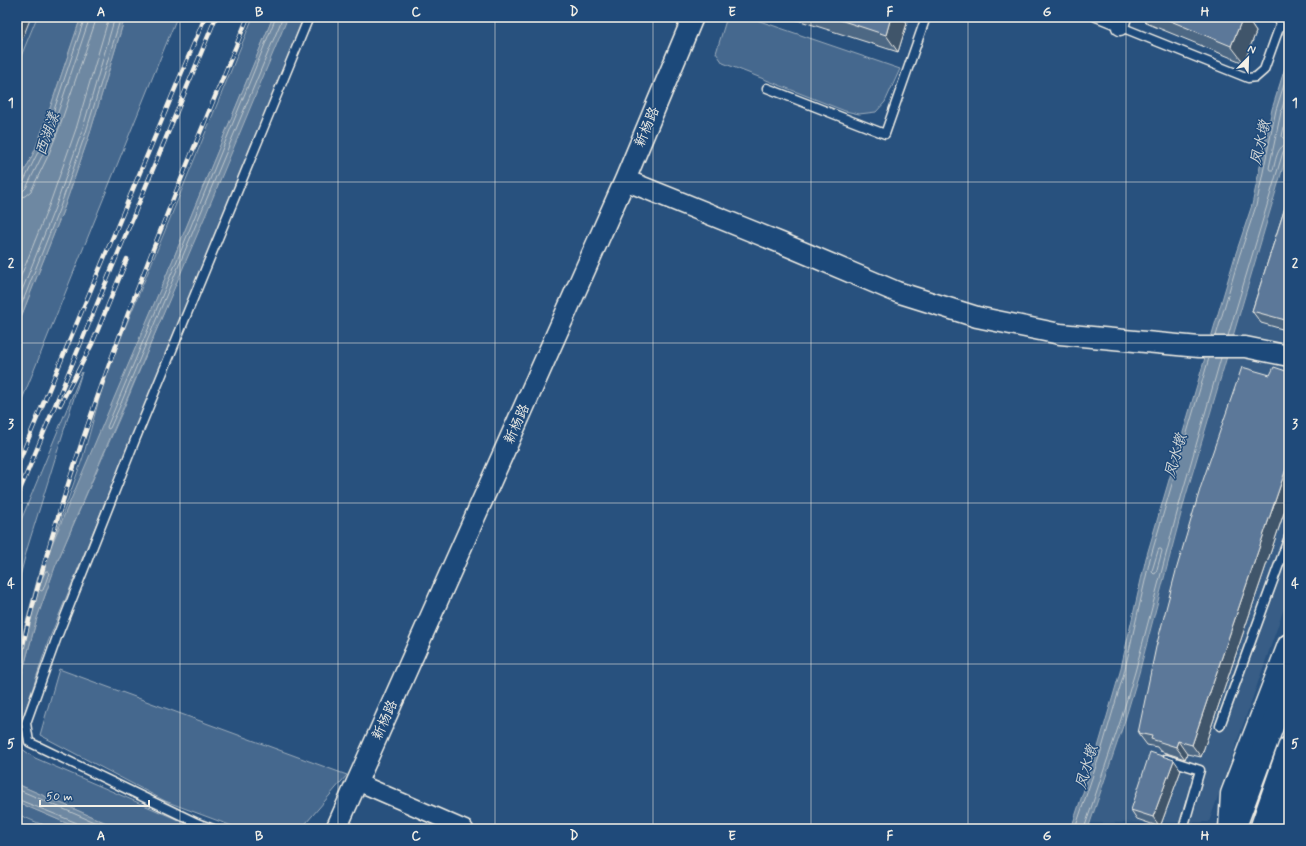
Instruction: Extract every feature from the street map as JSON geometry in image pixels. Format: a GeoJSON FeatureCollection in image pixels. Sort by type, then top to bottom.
{"type":"FeatureCollection","features":[{"type":"Feature","properties":{"kind":"main road"},"geometry":{"type":"LineString","coordinates":[[1233,828],[1232,794],[1289,645]]}},
{"type":"Feature","properties":{"kind":"main road"},"geometry":{"type":"LineString","coordinates":[[1233,828],[1289,681]]}},
{"type":"Feature","properties":{"kind":"main road"},"geometry":{"type":"LineString","coordinates":[[1261,829],[1289,748]]}},
{"type":"Feature","properties":{"kind":"main road"},"geometry":{"type":"LineString","coordinates":[[1274,829],[1289,787]]}},
{"type":"Feature","properties":{"kind":"street","name":"新杨路"},"geometry":{"type":"LineString","coordinates":[[336,829],[625,180],[693,17]]}},
{"type":"Feature","properties":{"kind":"street"},"geometry":{"type":"LineString","coordinates":[[625,180],[897,292],[977,317],[1060,334],[1199,347],[1245,347],[1289,356]]}},
{"type":"Feature","properties":{"kind":"street"},"geometry":{"type":"LineString","coordinates":[[357,782],[465,829]]}},
{"type":"Feature","properties":{"kind":"lane"},"geometry":{"type":"LineString","coordinates":[[213,829],[197,823],[29,742],[26,723],[57,637],[132,447],[309,17]]}},
{"type":"Feature","properties":{"kind":"lane"},"geometry":{"type":"LineString","coordinates":[[767,88],[885,134],[926,17]]}},
{"type":"Feature","properties":{"kind":"lane"},"geometry":{"type":"LineString","coordinates":[[1096,17],[1121,22],[1248,78],[1256,77],[1264,70],[1282,19],[1272,17]]}},
{"type":"Feature","properties":{"kind":"lane"},"geometry":{"type":"LineString","coordinates":[[1220,726],[1289,537]]}},
{"type":"Feature","properties":{"kind":"lane"},"geometry":{"type":"LineString","coordinates":[[1157,756],[1200,770],[1183,829]]}},
{"type":"Feature","properties":{"kind":"shaded area"},"geometry":{"type":"Polygon","coordinates":[[[17,17],[37,17],[17,66],[17,17]]]}},
{"type":"Feature","properties":{"kind":"shaded area"},"geometry":{"type":"Polygon","coordinates":[[[37,17],[81,17],[35,150],[17,187],[17,66],[37,17]]]}},
{"type":"Feature","properties":{"kind":"shaded area"},"geometry":{"type":"Polygon","coordinates":[[[125,17],[177,17],[17,412],[17,327],[64,208],[90,133],[125,17]]]}},
{"type":"Feature","properties":{"kind":"shaded area"},"geometry":{"type":"Polygon","coordinates":[[[253,17],[273,17],[48,556],[83,457],[106,374],[253,17]]]}},
{"type":"Feature","properties":{"kind":"shaded area"},"geometry":{"type":"Polygon","coordinates":[[[287,17],[304,17],[48,642],[18,733],[22,749],[35,758],[199,829],[120,829],[17,784],[17,693],[37,618],[55,567],[123,410],[287,17]]]}},
{"type":"Feature","properties":{"kind":"shaded area"},"geometry":{"type":"Polygon","coordinates":[[[727,17],[748,17],[900,69],[885,102],[876,112],[859,114],[845,111],[723,63],[716,53],[727,17]]]}},
{"type":"Feature","properties":{"kind":"shaded area"},"geometry":{"type":"Polygon","coordinates":[[[1289,147],[1289,594],[1209,822],[1090,823],[1125,720],[1139,673],[1186,495],[1289,147]]]}},
{"type":"Feature","properties":{"kind":"shaded area"},"geometry":{"type":"Polygon","coordinates":[[[82,372],[27,549],[17,588],[17,530],[82,372]]]}},
{"type":"Feature","properties":{"kind":"shaded area"},"geometry":{"type":"Polygon","coordinates":[[[59,669],[347,775],[301,829],[240,829],[165,801],[40,735],[59,669]]]}},
{"type":"Feature","properties":{"kind":"shaded area"},"geometry":{"type":"Polygon","coordinates":[[[17,802],[80,829],[52,829],[17,814],[17,802]]]}},
{"type":"Feature","properties":{"kind":"shaded area"},"geometry":{"type":"Polygon","coordinates":[[[17,814],[49,829],[17,829],[17,814]]]}},
{"type":"Feature","properties":{"kind":"water","name":"西湖漾"},"geometry":{"type":"Polygon","coordinates":[[[81,17],[125,17],[90,133],[64,208],[17,327],[17,187],[35,150],[81,17]]]}},
{"type":"Feature","properties":{"kind":"water"},"geometry":{"type":"Polygon","coordinates":[[[273,17],[288,17],[206,214],[55,567],[37,618],[17,692],[17,656],[38,577],[174,257],[273,17]]]}},
{"type":"Feature","properties":{"kind":"water"},"geometry":{"type":"Polygon","coordinates":[[[1289,55],[1289,147],[1186,495],[1139,673],[1125,720],[1088,829],[1071,829],[1098,747],[1120,672],[1146,558],[1235,256],[1252,205],[1272,109],[1289,55]]]}},
{"type":"Feature","properties":{"kind":"water"},"geometry":{"type":"Polygon","coordinates":[[[17,784],[120,829],[80,829],[17,802],[17,784]]]}},
{"type":"Feature","properties":{"kind":"building"},"geometry":{"type":"Polygon","coordinates":[[[831,17],[891,17],[886,35],[831,17]]]}},
{"type":"Feature","properties":{"kind":"building"},"geometry":{"type":"Polygon","coordinates":[[[1161,17],[1243,17],[1231,46],[1161,17]]]}},
{"type":"Feature","properties":{"kind":"building"},"geometry":{"type":"Polygon","coordinates":[[[1289,195],[1289,321],[1252,311],[1289,195]]]}},
{"type":"Feature","properties":{"kind":"building"},"geometry":{"type":"Polygon","coordinates":[[[1242,367],[1270,375],[1274,367],[1289,372],[1289,460],[1192,745],[1178,741],[1176,747],[1151,739],[1152,736],[1138,733],[1156,647],[1177,567],[1201,486],[1242,367]]]}},
{"type":"Feature","properties":{"kind":"building"},"geometry":{"type":"Polygon","coordinates":[[[1150,752],[1174,760],[1153,817],[1131,810],[1150,752]]]}},
{"type":"Feature","properties":{"kind":"building"},"geometry":{"type":"Polygon","coordinates":[[[41,824],[51,829],[39,829],[41,824]]]}},
{"type":"Feature","properties":{"kind":"railway"},"geometry":{"type":"LineString","coordinates":[[17,466],[205,17]]}},
{"type":"Feature","properties":{"kind":"railway"},"geometry":{"type":"LineString","coordinates":[[17,497],[216,17]]}},
{"type":"Feature","properties":{"kind":"railway"},"geometry":{"type":"LineString","coordinates":[[17,670],[38,586],[62,503],[89,420],[150,258],[248,17]]}},
{"type":"Feature","properties":{"kind":"railway"},"geometry":{"type":"LineString","coordinates":[[60,405],[92,344],[127,259]]}},
{"type":"Feature","properties":{"kind":"water label","name":"凤水墩"},"geometry":{"type":"Point","coordinates":[1261,143]}},
{"type":"Feature","properties":{"kind":"water label","name":"凤水墩"},"geometry":{"type":"Point","coordinates":[1176,456]}},
{"type":"Feature","properties":{"kind":"water label","name":"凤水墩"},"geometry":{"type":"Point","coordinates":[1087,767]}}]}
